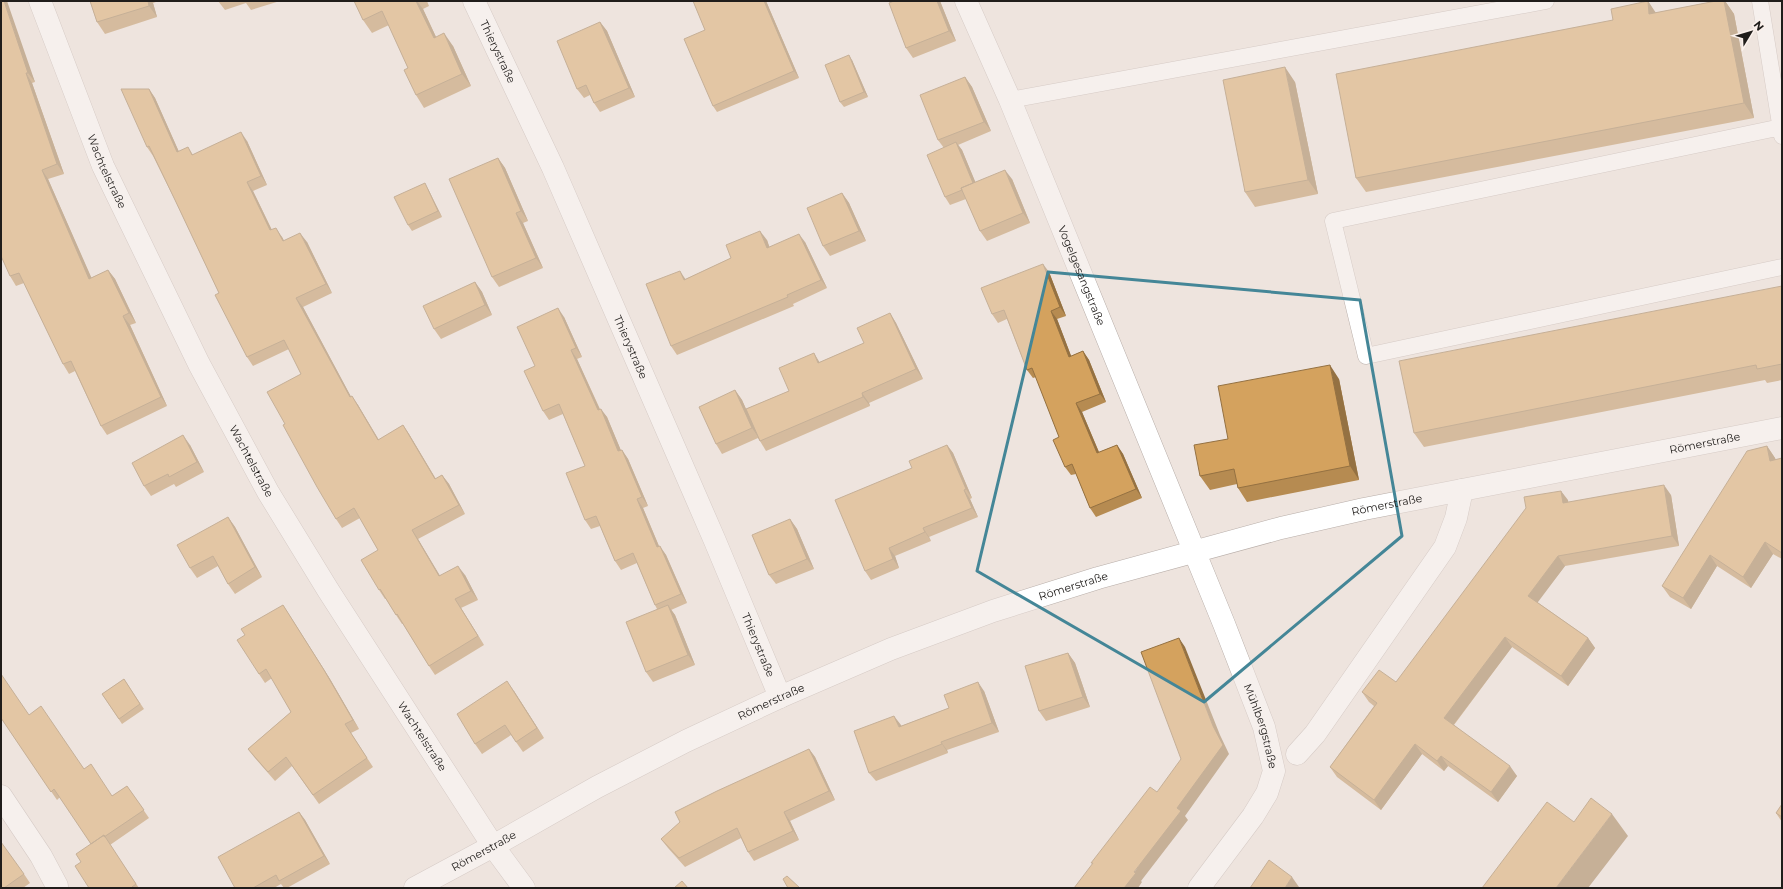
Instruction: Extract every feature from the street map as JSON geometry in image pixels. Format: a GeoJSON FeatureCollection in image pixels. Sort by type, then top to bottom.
{"type":"FeatureCollection","features":[{"type":"Feature","properties":{"kind":"street","name":"Wachtelstraße"},"geometry":{"type":"LineString","coordinates":[[40,1],[103,166],[199,364],[272,498],[332,596],[493,846],[524,888]]}},
{"type":"Feature","properties":{"kind":"street","name":"Thierystraße"},"geometry":{"type":"LineString","coordinates":[[474,1],[553,168],[715,541],[780,697]]}},
{"type":"Feature","properties":{"kind":"street","name":"Vogelgesangstraße"},"geometry":{"type":"LineString","coordinates":[[966,1],[1010,100],[1194,552]]}},
{"type":"Feature","properties":{"kind":"street","name":"Römerstraße"},"geometry":{"type":"LineString","coordinates":[[415,888],[597,787],[686,741],[780,697],[891,650],[993,612],[1098,578],[1281,528],[1364,509],[1782,428]]}},
{"type":"Feature","properties":{"kind":"street"},"geometry":{"type":"LineString","coordinates":[[1297,754],[1315,734],[1446,547],[1456,518],[1462,490]]}},
{"type":"Feature","properties":{"kind":"street","name":"Mühlbergstraße"},"geometry":{"type":"LineString","coordinates":[[1194,552],[1264,727],[1274,771],[1267,793],[1253,816],[1200,888]]}},
{"type":"Feature","properties":{"kind":"street"},"geometry":{"type":"LineString","coordinates":[[1,796],[41,856],[57,888]]}},
{"type":"Feature","properties":{"kind":"lane"},"geometry":{"type":"LineString","coordinates":[[1010,100],[1546,1]]}},
{"type":"Feature","properties":{"kind":"lane"},"geometry":{"type":"LineString","coordinates":[[1760,1],[1781,132],[1333,221],[1366,356],[1782,267]]}},
{"type":"Feature","properties":{"kind":"highlighted area"},"geometry":{"type":"Polygon","coordinates":[[[1048,272],[1360,300],[1402,536],[1204,702],[977,571],[1048,272]]]}},
{"type":"Feature","properties":{"kind":"building"},"geometry":{"type":"Polygon","coordinates":[[[1,1],[4,1],[28,73],[26,73],[57,164],[42,170],[89,279],[108,270],[129,313],[123,316],[161,397],[101,426],[71,361],[63,364],[19,273],[10,276],[1,256],[1,1]]]}},
{"type":"Feature","properties":{"kind":"building"},"geometry":{"type":"Polygon","coordinates":[[[90,1],[148,1],[149,6],[97,22],[90,1]]]}},
{"type":"Feature","properties":{"kind":"building"},"geometry":{"type":"Polygon","coordinates":[[[354,1],[416,1],[434,38],[444,33],[462,74],[416,95],[404,70],[408,68],[382,11],[363,20],[354,1]]]}},
{"type":"Feature","properties":{"kind":"building"},"geometry":{"type":"Polygon","coordinates":[[[693,1],[764,1],[794,71],[713,106],[684,39],[705,30],[693,1]]]}},
{"type":"Feature","properties":{"kind":"building"},"geometry":{"type":"Polygon","coordinates":[[[894,1],[937,1],[949,31],[906,48],[889,3],[894,1]]]}},
{"type":"Feature","properties":{"kind":"building"},"geometry":{"type":"Polygon","coordinates":[[[1648,1],[1649,14],[1716,1],[1724,1],[1744,103],[1356,178],[1336,74],[1613,20],[1611,9],[1648,1]]]}},
{"type":"Feature","properties":{"kind":"building"},"geometry":{"type":"Polygon","coordinates":[[[600,22],[629,88],[594,103],[586,85],[577,89],[557,41],[600,22]]]}},
{"type":"Feature","properties":{"kind":"building"},"geometry":{"type":"Polygon","coordinates":[[[849,55],[864,92],[840,102],[825,65],[849,55]]]}},
{"type":"Feature","properties":{"kind":"building"},"geometry":{"type":"Polygon","coordinates":[[[1285,67],[1308,180],[1245,192],[1223,80],[1285,67]]]}},
{"type":"Feature","properties":{"kind":"building"},"geometry":{"type":"Polygon","coordinates":[[[965,77],[984,122],[938,140],[920,95],[965,77]]]}},
{"type":"Feature","properties":{"kind":"building"},"geometry":{"type":"Polygon","coordinates":[[[121,89],[149,89],[177,152],[188,147],[192,155],[241,132],[261,176],[247,182],[270,230],[276,228],[283,241],[300,233],[326,284],[296,298],[350,397],[352,396],[378,440],[403,425],[435,479],[442,475],[459,505],[412,530],[439,576],[458,566],[471,591],[455,599],[478,636],[429,666],[361,560],[378,550],[354,508],[336,519],[283,425],[285,424],[267,392],[301,374],[284,340],[247,357],[215,295],[219,293],[149,146],[147,147],[121,89]]]}},
{"type":"Feature","properties":{"kind":"building"},"geometry":{"type":"Polygon","coordinates":[[[956,142],[973,183],[961,188],[962,190],[945,197],[927,155],[956,142]]]}},
{"type":"Feature","properties":{"kind":"building"},"geometry":{"type":"Polygon","coordinates":[[[498,158],[521,211],[516,213],[536,258],[492,277],[449,179],[498,158]]]}},
{"type":"Feature","properties":{"kind":"building"},"geometry":{"type":"Polygon","coordinates":[[[1005,170],[1023,213],[980,231],[961,188],[1005,170]]]}},
{"type":"Feature","properties":{"kind":"building"},"geometry":{"type":"Polygon","coordinates":[[[425,183],[438,211],[408,225],[394,197],[425,183]]]}},
{"type":"Feature","properties":{"kind":"building"},"geometry":{"type":"Polygon","coordinates":[[[842,193],[859,231],[823,246],[807,208],[842,193]]]}},
{"type":"Feature","properties":{"kind":"building"},"geometry":{"type":"Polygon","coordinates":[[[760,231],[767,248],[799,234],[821,280],[787,295],[788,297],[671,346],[646,284],[680,271],[684,280],[731,258],[726,245],[760,231]]]}},
{"type":"Feature","properties":{"kind":"building"},"geometry":{"type":"Polygon","coordinates":[[[1043,264],[1060,307],[1051,311],[1069,357],[1083,351],[1100,394],[1076,403],[1097,453],[1117,445],[1136,489],[1090,508],[1072,464],[1065,467],[1053,440],[1059,437],[1032,368],[1027,370],[1004,310],[992,314],[981,288],[1043,264]]]}},
{"type":"Feature","properties":{"kind":"building"},"geometry":{"type":"Polygon","coordinates":[[[475,282],[485,305],[434,329],[423,306],[475,282]]]}},
{"type":"Feature","properties":{"kind":"building"},"geometry":{"type":"Polygon","coordinates":[[[1782,286],[1782,364],[1757,369],[1756,365],[1414,433],[1399,361],[1782,286]]]}},
{"type":"Feature","properties":{"kind":"building"},"geometry":{"type":"Polygon","coordinates":[[[558,308],[576,348],[571,350],[598,410],[601,409],[618,451],[622,450],[642,497],[637,499],[657,547],[660,546],[681,594],[655,605],[633,553],[615,561],[596,516],[585,520],[566,473],[585,466],[559,404],[543,411],[524,371],[535,366],[517,327],[558,308]]]}},
{"type":"Feature","properties":{"kind":"building"},"geometry":{"type":"Polygon","coordinates":[[[890,313],[916,369],[862,393],[863,397],[760,441],[746,409],[789,391],[779,368],[814,353],[818,363],[864,343],[857,328],[890,313]]]}},
{"type":"Feature","properties":{"kind":"building"},"geometry":{"type":"Polygon","coordinates":[[[1330,365],[1350,466],[1238,488],[1234,469],[1200,476],[1194,445],[1228,439],[1218,386],[1330,365]]]}},
{"type":"Feature","properties":{"kind":"building"},"geometry":{"type":"Polygon","coordinates":[[[735,390],[752,428],[716,444],[699,407],[735,390]]]}},
{"type":"Feature","properties":{"kind":"building"},"geometry":{"type":"Polygon","coordinates":[[[183,435],[197,462],[169,477],[168,474],[144,486],[132,463],[183,435]]]}},
{"type":"Feature","properties":{"kind":"building"},"geometry":{"type":"Polygon","coordinates":[[[947,445],[966,489],[964,490],[972,508],[923,528],[925,532],[889,548],[893,559],[865,571],[835,500],[912,468],[909,461],[947,445]]]}},
{"type":"Feature","properties":{"kind":"building"},"geometry":{"type":"Polygon","coordinates":[[[1767,446],[1770,461],[1782,458],[1782,553],[1765,542],[1743,577],[1710,555],[1683,598],[1662,586],[1747,451],[1767,446]]]}},
{"type":"Feature","properties":{"kind":"building"},"geometry":{"type":"Polygon","coordinates":[[[1664,485],[1672,536],[1558,556],[1528,596],[1588,638],[1561,676],[1505,637],[1444,718],[1510,766],[1491,792],[1441,756],[1437,761],[1415,744],[1374,800],[1330,767],[1377,703],[1362,692],[1379,670],[1396,682],[1526,508],[1524,497],[1561,491],[1563,503],[1664,485]]]}},
{"type":"Feature","properties":{"kind":"building"},"geometry":{"type":"Polygon","coordinates":[[[228,517],[255,567],[228,584],[213,556],[190,568],[177,545],[228,517]]]}},
{"type":"Feature","properties":{"kind":"building"},"geometry":{"type":"Polygon","coordinates":[[[790,519],[807,559],[769,575],[752,535],[790,519]]]}},
{"type":"Feature","properties":{"kind":"building"},"geometry":{"type":"Polygon","coordinates":[[[283,605],[324,670],[353,720],[345,724],[367,758],[313,795],[286,757],[268,772],[248,749],[291,712],[266,669],[259,674],[237,640],[245,635],[241,629],[283,605]]]}},
{"type":"Feature","properties":{"kind":"building"},"geometry":{"type":"Polygon","coordinates":[[[668,605],[688,655],[646,672],[626,622],[668,605]]]}},
{"type":"Feature","properties":{"kind":"building"},"geometry":{"type":"Polygon","coordinates":[[[1179,638],[1213,726],[1223,745],[1177,808],[1181,811],[1134,872],[1136,873],[1124,888],[1074,888],[1093,863],[1091,863],[1150,787],[1157,792],[1181,759],[1141,652],[1179,638]]]}},
{"type":"Feature","properties":{"kind":"building"},"geometry":{"type":"Polygon","coordinates":[[[1068,653],[1083,697],[1039,711],[1025,666],[1068,653]]]}},
{"type":"Feature","properties":{"kind":"building"},"geometry":{"type":"Polygon","coordinates":[[[1,674],[29,715],[41,706],[84,769],[91,764],[112,796],[127,786],[144,810],[91,844],[54,789],[51,792],[1,718],[1,674]]]}},
{"type":"Feature","properties":{"kind":"building"},"geometry":{"type":"Polygon","coordinates":[[[124,679],[140,704],[119,719],[102,694],[124,679]]]}},
{"type":"Feature","properties":{"kind":"building"},"geometry":{"type":"Polygon","coordinates":[[[507,681],[537,728],[516,742],[505,725],[475,744],[457,714],[507,681]]]}},
{"type":"Feature","properties":{"kind":"building"},"geometry":{"type":"Polygon","coordinates":[[[978,682],[992,723],[941,742],[942,744],[869,773],[854,731],[894,716],[899,727],[949,708],[944,695],[978,682]]]}},
{"type":"Feature","properties":{"kind":"building"},"geometry":{"type":"Polygon","coordinates":[[[809,749],[829,791],[784,812],[793,831],[748,852],[737,828],[679,858],[661,839],[680,822],[675,812],[809,749]]]}},
{"type":"Feature","properties":{"kind":"building"},"geometry":{"type":"Polygon","coordinates":[[[1591,798],[1612,814],[1556,888],[1482,888],[1547,802],[1574,822],[1591,798]]]}},
{"type":"Feature","properties":{"kind":"building"},"geometry":{"type":"Polygon","coordinates":[[[1782,804],[1782,817],[1776,813],[1782,804]]]}},
{"type":"Feature","properties":{"kind":"building"},"geometry":{"type":"Polygon","coordinates":[[[299,812],[324,856],[279,881],[276,875],[253,888],[235,888],[218,857],[299,812]]]}},
{"type":"Feature","properties":{"kind":"building"},"geometry":{"type":"Polygon","coordinates":[[[104,835],[136,884],[132,887],[133,888],[89,888],[75,866],[81,862],[76,854],[104,835]]]}},
{"type":"Feature","properties":{"kind":"building"},"geometry":{"type":"Polygon","coordinates":[[[1,842],[24,874],[4,888],[1,888],[1,842]]]}},
{"type":"Feature","properties":{"kind":"building"},"geometry":{"type":"Polygon","coordinates":[[[1269,860],[1292,877],[1285,888],[1250,888],[1269,860]]]}},
{"type":"Feature","properties":{"kind":"building"},"geometry":{"type":"Polygon","coordinates":[[[787,876],[800,888],[788,888],[783,879],[787,876]]]}},
{"type":"Feature","properties":{"kind":"building"},"geometry":{"type":"Polygon","coordinates":[[[682,881],[688,888],[674,888],[682,881]]]}}]}
